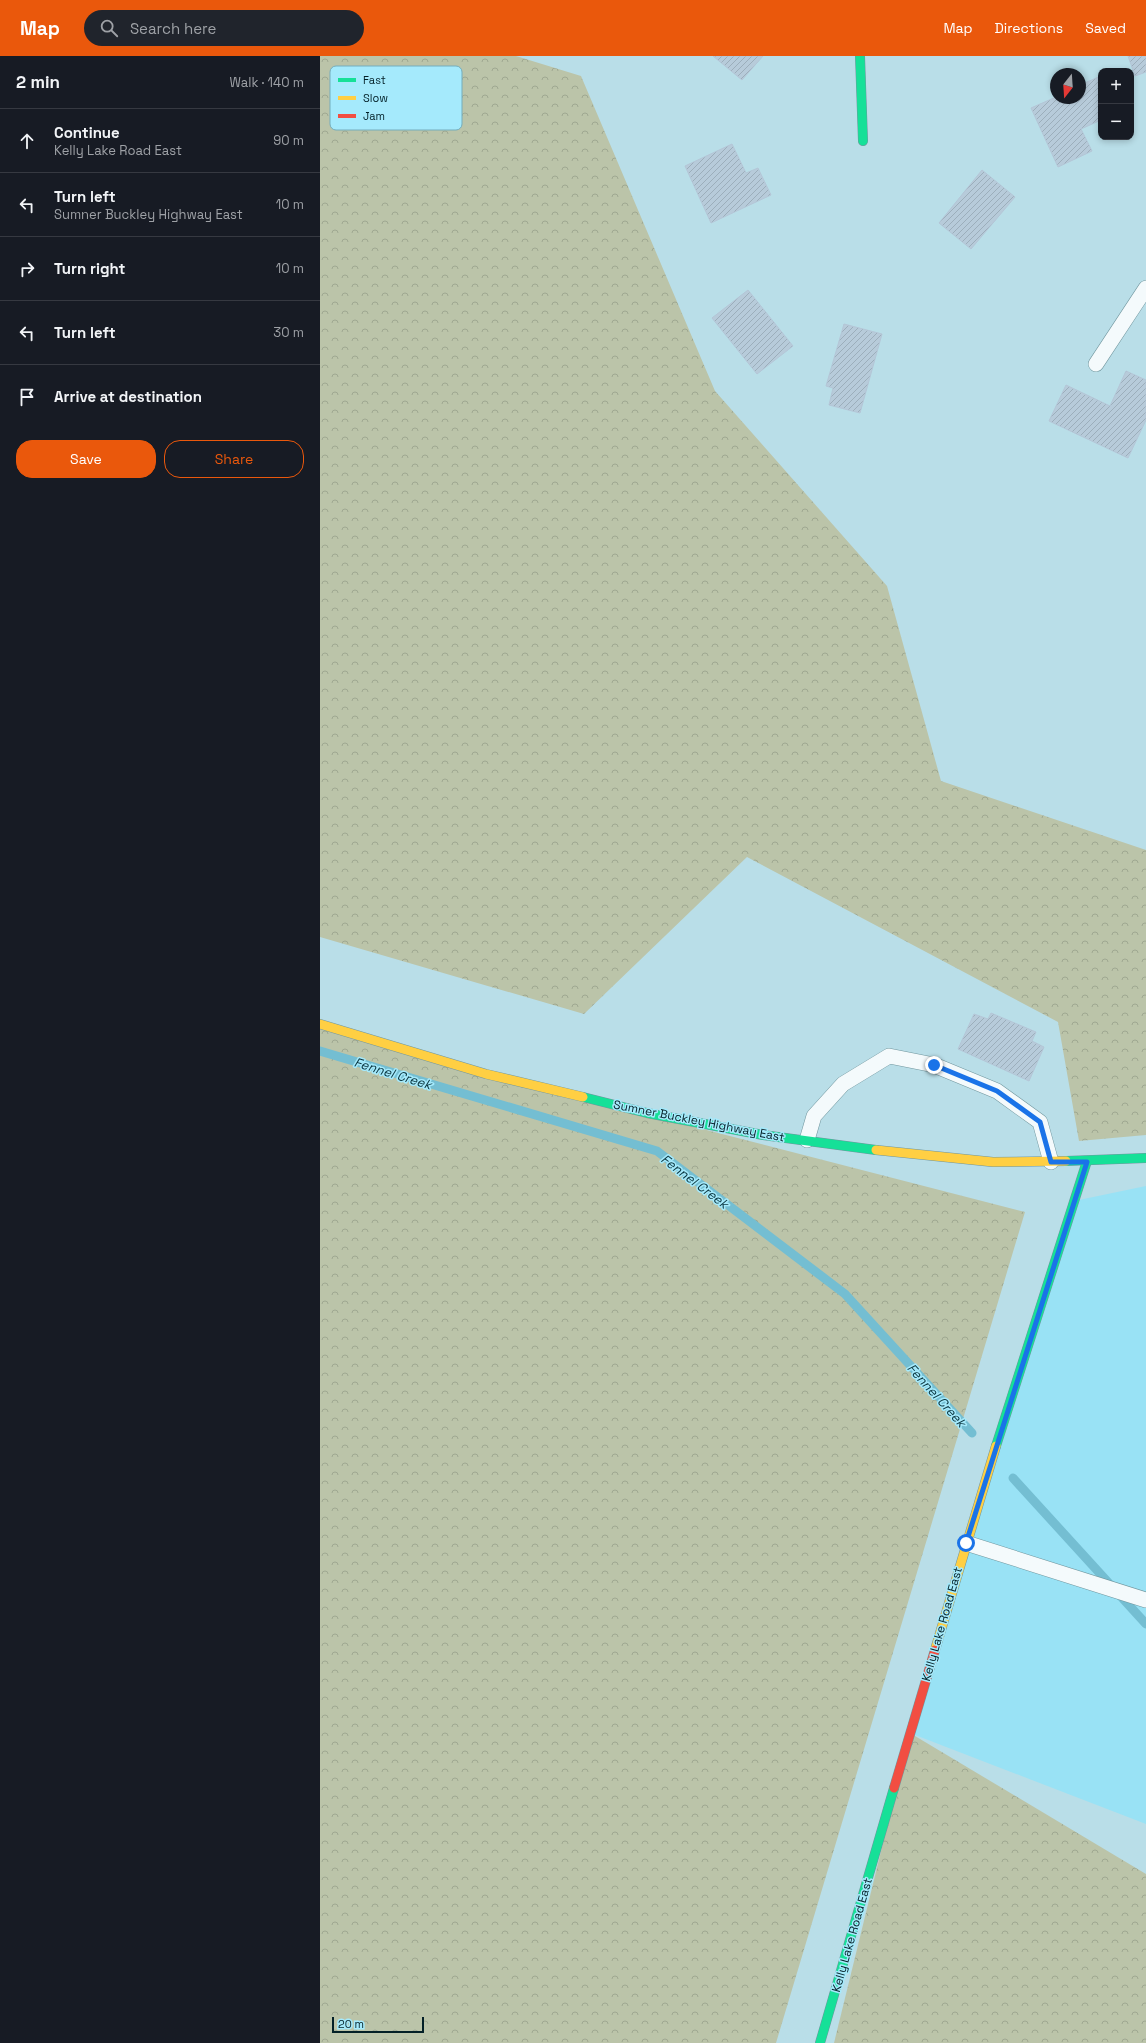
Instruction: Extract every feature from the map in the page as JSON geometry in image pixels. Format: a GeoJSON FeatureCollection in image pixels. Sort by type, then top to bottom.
{"type":"FeatureCollection","features":[{"type":"Feature","properties":{"kind":"street"},"geometry":{"type":"LineString","coordinates":[[860,56],[863,141]]}},
{"type":"Feature","properties":{"kind":"street","name":"Sumner Buckley Highway East"},"geometry":{"type":"LineString","coordinates":[[320,1024],[486,1074],[647,1113],[763,1135],[911,1154],[993,1162],[1087,1162],[1146,1158]]}},
{"type":"Feature","properties":{"kind":"street","name":"Kelly Lake Road East"},"geometry":{"type":"LineString","coordinates":[[820,2043],[966,1543],[1087,1162]]}},
{"type":"Feature","properties":{"kind":"lane"},"geometry":{"type":"LineString","coordinates":[[1096,364],[1146,288]]}},
{"type":"Feature","properties":{"kind":"lane"},"geometry":{"type":"LineString","coordinates":[[807,1140],[814,1116],[843,1084],[889,1056],[934,1065],[997,1091],[1040,1122],[1051,1162]]}},
{"type":"Feature","properties":{"kind":"lane"},"geometry":{"type":"LineString","coordinates":[[966,1543],[1146,1600]]}},
{"type":"Feature","properties":{"kind":"shaded area"},"geometry":{"type":"Polygon","coordinates":[[[1146,1186],[1146,1824],[910,1733],[1074,1201],[1146,1186]]]}},
{"type":"Feature","properties":{"kind":"green space"},"geometry":{"type":"Polygon","coordinates":[[[320,56],[516,56],[581,76],[715,391],[887,586],[941,781],[1146,850],[1146,1135],[1079,1141],[1058,1022],[747,857],[584,1014],[320,937],[320,56]]]}},
{"type":"Feature","properties":{"kind":"green space"},"geometry":{"type":"Polygon","coordinates":[[[320,1027],[469,1069],[1025,1212],[776,2043],[320,2043],[320,1027]]]}},
{"type":"Feature","properties":{"kind":"green space"},"geometry":{"type":"Polygon","coordinates":[[[910,1733],[1146,1874],[1146,2043],[834,2043],[910,1733]]]}},
{"type":"Feature","properties":{"kind":"building"},"geometry":{"type":"Polygon","coordinates":[[[713,56],[763,56],[742,80],[713,56]]]}},
{"type":"Feature","properties":{"kind":"building"},"geometry":{"type":"Polygon","coordinates":[[[1128,56],[1146,56],[1146,72],[1135,76],[1134,68],[1132,68],[1128,56]]]}},
{"type":"Feature","properties":{"kind":"building"},"geometry":{"type":"Polygon","coordinates":[[[1098,77],[1098,121],[1081,129],[1092,151],[1058,167],[1031,108],[1050,100],[1050,104],[1086,104],[1086,82],[1098,77]]]}},
{"type":"Feature","properties":{"kind":"building"},"geometry":{"type":"Polygon","coordinates":[[[732,144],[746,173],[758,168],[771,195],[711,223],[685,166],[732,144]]]}},
{"type":"Feature","properties":{"kind":"building"},"geometry":{"type":"Polygon","coordinates":[[[982,170],[1015,197],[971,249],[939,223],[982,170]]]}},
{"type":"Feature","properties":{"kind":"building"},"geometry":{"type":"Polygon","coordinates":[[[748,290],[793,346],[757,374],[712,318],[748,290]]]}},
{"type":"Feature","properties":{"kind":"building"},"geometry":{"type":"Polygon","coordinates":[[[844,324],[882,334],[860,413],[829,405],[833,388],[826,386],[844,324]]]}},
{"type":"Feature","properties":{"kind":"building"},"geometry":{"type":"Polygon","coordinates":[[[1126,371],[1146,380],[1146,420],[1128,458],[1049,421],[1066,385],[1110,406],[1126,371]]]}},
{"type":"Feature","properties":{"kind":"building"},"geometry":{"type":"Polygon","coordinates":[[[991,1013],[1036,1032],[1032,1041],[1044,1047],[1029,1081],[958,1049],[974,1014],[988,1019],[991,1013]]]}},
{"type":"Feature","properties":{"kind":"waterway","name":"Fennel Creek"},"geometry":{"type":"LineString","coordinates":[[320,1051],[657,1151],[845,1294],[972,1433]]}},
{"type":"Feature","properties":{"kind":"waterway","name":"Fennel Creek"},"geometry":{"type":"LineString","coordinates":[[1013,1478],[1146,1624]]}},
{"type":"Feature","properties":{"kind":"traffic: fast"},"geometry":{"type":"LineString","coordinates":[[860,56],[863,141]]}},
{"type":"Feature","properties":{"kind":"traffic: fast"},"geometry":{"type":"LineString","coordinates":[[583,1097],[647,1113],[763,1135],[876,1150]]}},
{"type":"Feature","properties":{"kind":"traffic: fast"},"geometry":{"type":"LineString","coordinates":[[1066,1161],[1146,1158]]}},
{"type":"Feature","properties":{"kind":"traffic: fast"},"geometry":{"type":"LineString","coordinates":[[996,1446],[1087,1161]]}},
{"type":"Feature","properties":{"kind":"traffic: fast"},"geometry":{"type":"LineString","coordinates":[[820,2043],[894,1788]]}},
{"type":"Feature","properties":{"kind":"traffic: slow"},"geometry":{"type":"LineString","coordinates":[[320,1024],[486,1074],[583,1097]]}},
{"type":"Feature","properties":{"kind":"traffic: slow"},"geometry":{"type":"LineString","coordinates":[[876,1150],[993,1162],[1066,1161]]}},
{"type":"Feature","properties":{"kind":"traffic: slow"},"geometry":{"type":"LineString","coordinates":[[935,1650],[996,1446]]}},
{"type":"Feature","properties":{"kind":"traffic: jam"},"geometry":{"type":"LineString","coordinates":[[894,1788],[935,1650]]}},
{"type":"Feature","properties":{"kind":"route"},"geometry":{"type":"LineString","coordinates":[[934,1065],[997,1091],[1040,1122],[1051,1162],[1087,1162],[994,1450],[966,1543]]}}]}
